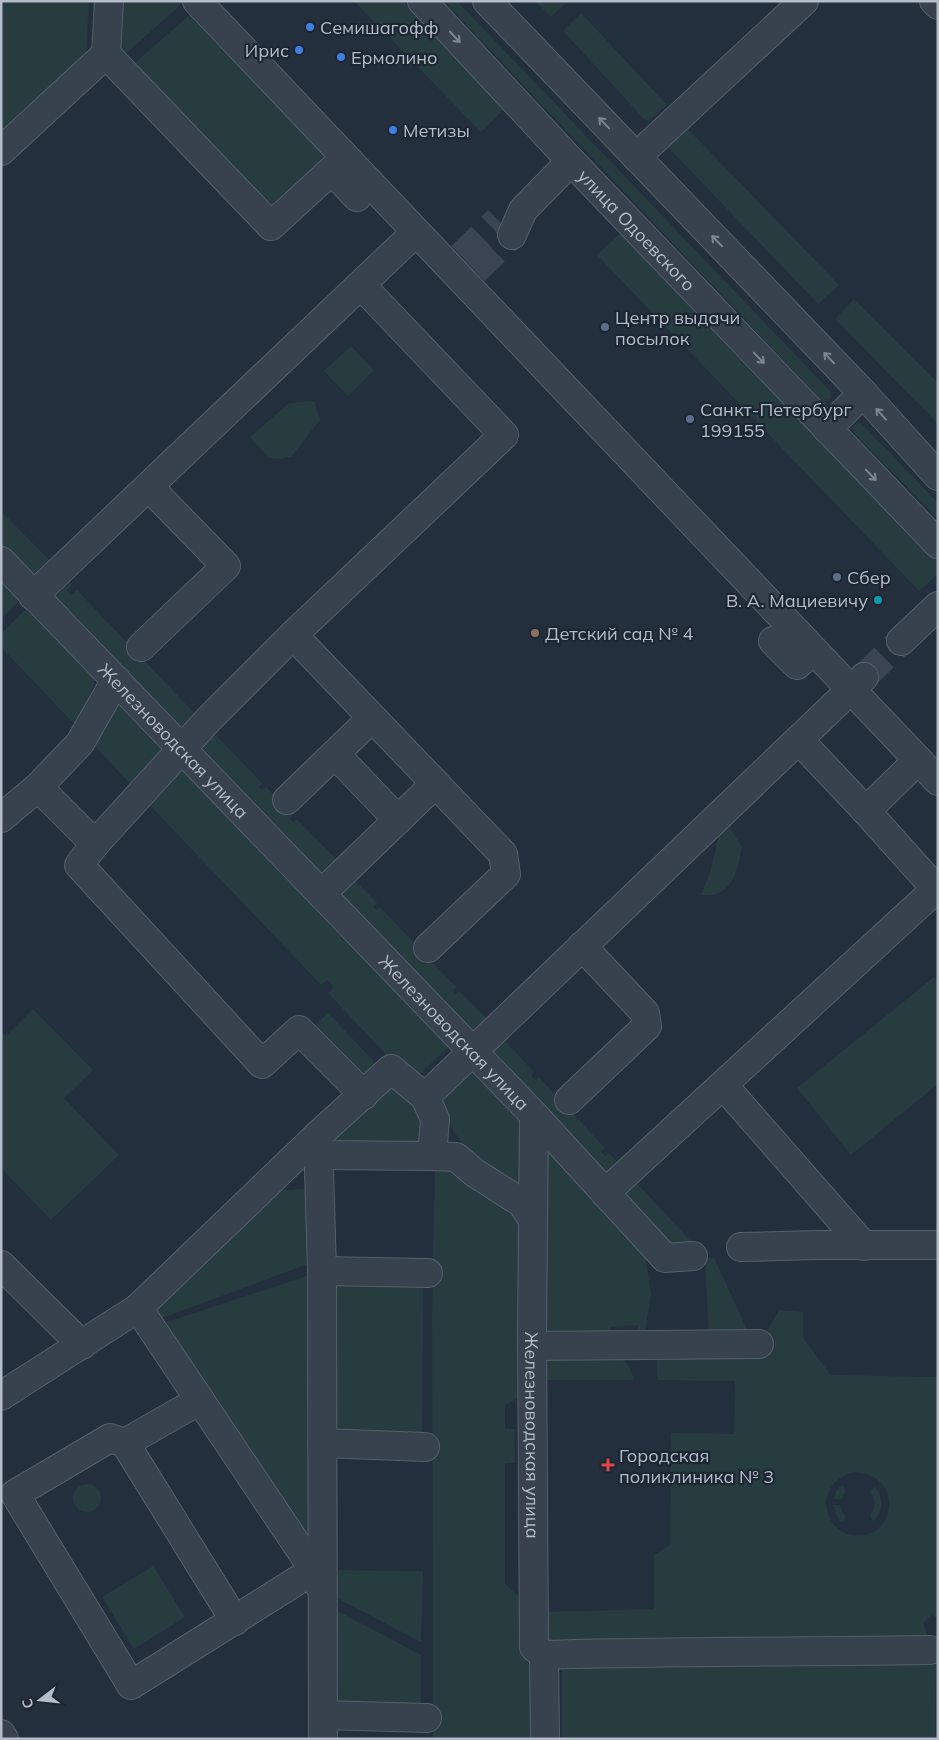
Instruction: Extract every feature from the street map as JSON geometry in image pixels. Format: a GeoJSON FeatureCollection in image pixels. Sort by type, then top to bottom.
{"type":"FeatureCollection","features":[{"type":"Feature","properties":{"kind":"street"},"geometry":{"type":"LineString","coordinates":[[1,151],[106,54],[109,1]]}},
{"type":"Feature","properties":{"kind":"street"},"geometry":{"type":"LineString","coordinates":[[197,1],[410,238]]}},
{"type":"Feature","properties":{"kind":"street","name":"улица Одоевского"},"geometry":{"type":"LineString","coordinates":[[422,1],[571,161],[938,544]]}},
{"type":"Feature","properties":{"kind":"street"},"geometry":{"type":"LineString","coordinates":[[488,1],[938,476]]}},
{"type":"Feature","properties":{"kind":"street"},"geometry":{"type":"LineString","coordinates":[[636,157],[804,1]]}},
{"type":"Feature","properties":{"kind":"street"},"geometry":{"type":"LineString","coordinates":[[934,1],[938,5]]}},
{"type":"Feature","properties":{"kind":"street"},"geometry":{"type":"LineString","coordinates":[[106,54],[271,226],[332,170],[410,238],[462,269],[813,650],[857,683],[918,760],[938,781]]}},
{"type":"Feature","properties":{"kind":"street"},"geometry":{"type":"LineString","coordinates":[[505,228],[571,161]]}},
{"type":"Feature","properties":{"kind":"street"},"geometry":{"type":"LineString","coordinates":[[33,596],[410,238]]}},
{"type":"Feature","properties":{"kind":"street"},"geometry":{"type":"LineString","coordinates":[[361,285],[504,435],[293,635],[182,748],[95,844],[80,865],[262,1064],[299,1030],[364,1095]]}},
{"type":"Feature","properties":{"kind":"street"},"geometry":{"type":"LineString","coordinates":[[827,429],[862,394]]}},
{"type":"Feature","properties":{"kind":"street"},"geometry":{"type":"LineString","coordinates":[[141,647],[226,566],[149,487]]}},
{"type":"Feature","properties":{"kind":"street","name":"Железноводская улица"},"geometry":{"type":"LineString","coordinates":[[1,561],[534,1115],[532,1346],[534,1646],[544,1655],[545,1739]]}},
{"type":"Feature","properties":{"kind":"street"},"geometry":{"type":"LineString","coordinates":[[901,641],[938,606]]}},
{"type":"Feature","properties":{"kind":"street"},"geometry":{"type":"LineString","coordinates":[[293,635],[503,854],[506,874],[428,948]]}},
{"type":"Feature","properties":{"kind":"street"},"geometry":{"type":"LineString","coordinates":[[773,641],[796,665],[813,650]]}},
{"type":"Feature","properties":{"kind":"street"},"geometry":{"type":"LineString","coordinates":[[1,818],[38,787],[80,743],[116,680]]}},
{"type":"Feature","properties":{"kind":"street"},"geometry":{"type":"LineString","coordinates":[[430,1108],[472,1051],[857,683]]}},
{"type":"Feature","properties":{"kind":"street"},"geometry":{"type":"LineString","coordinates":[[288,800],[372,718]]}},
{"type":"Feature","properties":{"kind":"street"},"geometry":{"type":"LineString","coordinates":[[605,1193],[724,1086],[936,889],[799,740]]}},
{"type":"Feature","properties":{"kind":"street"},"geometry":{"type":"LineString","coordinates":[[335,754],[398,820]]}},
{"type":"Feature","properties":{"kind":"street"},"geometry":{"type":"LineString","coordinates":[[866,811],[918,760]]}},
{"type":"Feature","properties":{"kind":"street"},"geometry":{"type":"LineString","coordinates":[[321,894],[436,784]]}},
{"type":"Feature","properties":{"kind":"street"},"geometry":{"type":"LineString","coordinates":[[38,787],[95,844]]}},
{"type":"Feature","properties":{"kind":"street"},"geometry":{"type":"LineString","coordinates":[[569,1100],[647,1026],[645,1013],[582,946]]}},
{"type":"Feature","properties":{"kind":"street"},"geometry":{"type":"LineString","coordinates":[[1,1396],[138,1308],[318,1145],[364,1095],[391,1070],[430,1108],[444,1156]]}},
{"type":"Feature","properties":{"kind":"street"},"geometry":{"type":"LineString","coordinates":[[724,1086],[864,1246]]}},
{"type":"Feature","properties":{"kind":"street"},"geometry":{"type":"LineString","coordinates":[[534,1115],[665,1258],[693,1256]]}},
{"type":"Feature","properties":{"kind":"street"},"geometry":{"type":"LineString","coordinates":[[318,1145],[444,1156],[522,1203],[533,1220]]}},
{"type":"Feature","properties":{"kind":"street"},"geometry":{"type":"LineString","coordinates":[[318,1145],[322,1272],[322,1443],[318,1583],[323,1727],[427,1718]]}},
{"type":"Feature","properties":{"kind":"street"},"geometry":{"type":"LineString","coordinates":[[818,1245],[835,1212]]}},
{"type":"Feature","properties":{"kind":"street"},"geometry":{"type":"LineString","coordinates":[[741,1247],[818,1245],[938,1246]]}},
{"type":"Feature","properties":{"kind":"street"},"geometry":{"type":"LineString","coordinates":[[1,1265],[82,1345]]}},
{"type":"Feature","properties":{"kind":"street"},"geometry":{"type":"LineString","coordinates":[[322,1272],[428,1273]]}},
{"type":"Feature","properties":{"kind":"street"},"geometry":{"type":"LineString","coordinates":[[138,1308],[318,1583]]}},
{"type":"Feature","properties":{"kind":"street"},"geometry":{"type":"LineString","coordinates":[[532,1346],[759,1344]]}},
{"type":"Feature","properties":{"kind":"street"},"geometry":{"type":"LineString","coordinates":[[125,1443],[200,1400]]}},
{"type":"Feature","properties":{"kind":"street"},"geometry":{"type":"LineString","coordinates":[[235,1621],[125,1443],[110,1438],[8,1487],[132,1685],[235,1621],[318,1583]]}},
{"type":"Feature","properties":{"kind":"street"},"geometry":{"type":"LineString","coordinates":[[322,1443],[425,1447]]}},
{"type":"Feature","properties":{"kind":"street"},"geometry":{"type":"LineString","coordinates":[[544,1655],[618,1652],[752,1653],[930,1650]]}},
{"type":"Feature","properties":{"kind":"street"},"geometry":{"type":"LineString","coordinates":[[1,1734],[4,1739]]}},
{"type":"Feature","properties":{"kind":"green space"},"geometry":{"type":"Polygon","coordinates":[[[1,1],[89,1],[86,53],[1,131],[1,1]]]}},
{"type":"Feature","properties":{"kind":"green space"},"geometry":{"type":"Polygon","coordinates":[[[116,1],[185,1],[120,59],[116,1]]]}},
{"type":"Feature","properties":{"kind":"green space"},"geometry":{"type":"Polygon","coordinates":[[[354,1],[403,1],[505,108],[481,132],[354,1]]]}},
{"type":"Feature","properties":{"kind":"green space"},"geometry":{"type":"Polygon","coordinates":[[[444,1],[457,1],[830,391],[831,398],[825,402],[821,400],[444,1]]]}},
{"type":"Feature","properties":{"kind":"green space"},"geometry":{"type":"Polygon","coordinates":[[[535,1],[566,1],[567,2],[551,17],[535,1]]]}},
{"type":"Feature","properties":{"kind":"green space"},"geometry":{"type":"Polygon","coordinates":[[[195,10],[335,156],[272,216],[129,68],[195,10]]]}},
{"type":"Feature","properties":{"kind":"green space"},"geometry":{"type":"Polygon","coordinates":[[[581,13],[667,105],[648,121],[644,119],[563,31],[581,13]]]}},
{"type":"Feature","properties":{"kind":"green space"},"geometry":{"type":"Polygon","coordinates":[[[686,127],[839,285],[818,304],[665,144],[686,127]]]}},
{"type":"Feature","properties":{"kind":"green space"},"geometry":{"type":"Polygon","coordinates":[[[624,230],[938,557],[938,574],[919,591],[597,255],[624,230]]]}},
{"type":"Feature","properties":{"kind":"green space"},"geometry":{"type":"Polygon","coordinates":[[[854,299],[938,383],[938,424],[835,319],[854,299]]]}},
{"type":"Feature","properties":{"kind":"green space"},"geometry":{"type":"Polygon","coordinates":[[[351,346],[374,370],[348,396],[324,371],[351,346]]]}},
{"type":"Feature","properties":{"kind":"green space"},"geometry":{"type":"Polygon","coordinates":[[[314,401],[320,420],[291,457],[269,458],[250,437],[289,403],[314,401]]]}},
{"type":"Feature","properties":{"kind":"green space"},"geometry":{"type":"Polygon","coordinates":[[[859,422],[938,503],[938,519],[854,433],[852,426],[859,422]]]}},
{"type":"Feature","properties":{"kind":"green space"},"geometry":{"type":"Polygon","coordinates":[[[4,514],[54,565],[32,585],[1,552],[1,517],[4,514]]]}},
{"type":"Feature","properties":{"kind":"green space"},"geometry":{"type":"Polygon","coordinates":[[[1,571],[24,596],[1,619],[1,571]]]}},
{"type":"Feature","properties":{"kind":"green space"},"geometry":{"type":"Polygon","coordinates":[[[63,576],[72,585],[66,590],[71,595],[77,590],[199,718],[180,737],[43,595],[63,576]]]}},
{"type":"Feature","properties":{"kind":"green space"},"geometry":{"type":"Polygon","coordinates":[[[31,604],[97,675],[78,728],[1,647],[1,634],[31,604]]]}},
{"type":"Feature","properties":{"kind":"green space"},"geometry":{"type":"Polygon","coordinates":[[[124,700],[171,749],[134,788],[92,743],[117,703],[124,700]]]}},
{"type":"Feature","properties":{"kind":"green space"},"geometry":{"type":"Polygon","coordinates":[[[209,728],[262,783],[259,787],[262,790],[266,787],[293,815],[290,819],[293,822],[297,819],[343,866],[322,886],[189,747],[209,728]]]}},
{"type":"Feature","properties":{"kind":"green space"},"geometry":{"type":"Polygon","coordinates":[[[182,760],[453,1043],[421,1073],[411,1074],[398,1067],[328,993],[334,988],[327,980],[321,985],[143,798],[182,760]]]}},
{"type":"Feature","properties":{"kind":"green space"},"geometry":{"type":"Polygon","coordinates":[[[723,817],[742,847],[738,865],[727,888],[711,895],[701,895],[710,873],[723,817]]]}},
{"type":"Feature","properties":{"kind":"green space"},"geometry":{"type":"Polygon","coordinates":[[[349,874],[377,903],[374,907],[377,910],[380,907],[456,987],[453,991],[456,994],[459,991],[493,1025],[474,1044],[330,892],[349,874]]]}},
{"type":"Feature","properties":{"kind":"green space"},"geometry":{"type":"Polygon","coordinates":[[[934,977],[938,982],[938,1084],[851,1155],[797,1088],[934,977]]]}},
{"type":"Feature","properties":{"kind":"green space"},"geometry":{"type":"Polygon","coordinates":[[[33,1009],[93,1070],[64,1098],[119,1155],[51,1220],[1,1168],[1,1032],[6,1036],[33,1009]]]}},
{"type":"Feature","properties":{"kind":"green space"},"geometry":{"type":"Polygon","coordinates":[[[328,1013],[382,1070],[363,1088],[309,1031],[328,1013]]]}},
{"type":"Feature","properties":{"kind":"green space"},"geometry":{"type":"Polygon","coordinates":[[[497,1032],[534,1072],[531,1076],[535,1080],[539,1077],[604,1147],[601,1152],[605,1156],[609,1153],[699,1250],[669,1253],[481,1049],[497,1032]]]}},
{"type":"Feature","properties":{"kind":"green space"},"geometry":{"type":"Polygon","coordinates":[[[473,1067],[518,1113],[521,1125],[522,1189],[476,1161],[436,1108],[463,1071],[473,1067]]]}},
{"type":"Feature","properties":{"kind":"green space"},"geometry":{"type":"Polygon","coordinates":[[[384,1084],[409,1097],[427,1125],[427,1150],[326,1147],[326,1137],[384,1084]]]}},
{"type":"Feature","properties":{"kind":"green space"},"geometry":{"type":"Polygon","coordinates":[[[546,1143],[643,1243],[651,1294],[645,1333],[638,1332],[638,1325],[610,1327],[610,1333],[550,1334],[543,1329],[546,1143]]]}},
{"type":"Feature","properties":{"kind":"green space"},"geometry":{"type":"Polygon","coordinates":[[[435,1168],[457,1170],[524,1215],[522,1396],[505,1405],[505,1429],[515,1429],[515,1463],[505,1463],[505,1584],[525,1602],[535,1661],[536,1739],[433,1739],[432,1317],[435,1168]]]}},
{"type":"Feature","properties":{"kind":"green space"},"geometry":{"type":"Polygon","coordinates":[[[315,1188],[313,1262],[154,1321],[147,1311],[274,1191],[315,1188]]]}},
{"type":"Feature","properties":{"kind":"green space"},"geometry":{"type":"Polygon","coordinates":[[[705,1258],[714,1258],[752,1340],[709,1340],[705,1258]]]}},
{"type":"Feature","properties":{"kind":"green space"},"geometry":{"type":"Polygon","coordinates":[[[322,1271],[322,1564],[152,1327],[322,1271]]]}},
{"type":"Feature","properties":{"kind":"green space"},"geometry":{"type":"Polygon","coordinates":[[[325,1275],[423,1277],[422,1432],[326,1429],[325,1275]]]}},
{"type":"Feature","properties":{"kind":"green space"},"geometry":{"type":"Polygon","coordinates":[[[779,1310],[803,1312],[803,1338],[831,1375],[938,1377],[938,1619],[932,1615],[923,1623],[929,1638],[547,1648],[547,1612],[654,1609],[654,1555],[670,1545],[671,1433],[734,1434],[735,1381],[658,1380],[656,1349],[758,1347],[779,1310]],[[853,1472],[846,1475],[834,1484],[827,1496],[827,1511],[830,1519],[844,1533],[866,1535],[878,1529],[886,1519],[889,1507],[888,1494],[882,1483],[870,1475],[853,1472]]]}},
{"type":"Feature","properties":{"kind":"green space"},"geometry":{"type":"Polygon","coordinates":[[[613,1351],[629,1366],[633,1380],[545,1380],[546,1359],[613,1351]]]}},
{"type":"Feature","properties":{"kind":"green space"},"geometry":{"type":"Polygon","coordinates":[[[87,1484],[97,1488],[101,1498],[97,1508],[87,1512],[77,1508],[73,1498],[77,1488],[87,1484]]]}},
{"type":"Feature","properties":{"kind":"green space"},"geometry":{"type":"Polygon","coordinates":[[[842,1485],[846,1491],[841,1500],[834,1499],[836,1491],[842,1485]]]}},
{"type":"Feature","properties":{"kind":"green space"},"geometry":{"type":"Polygon","coordinates":[[[875,1487],[880,1495],[881,1504],[879,1513],[873,1521],[870,1515],[874,1506],[874,1500],[870,1491],[875,1487]]]}},
{"type":"Feature","properties":{"kind":"green space"},"geometry":{"type":"Polygon","coordinates":[[[833,1505],[840,1505],[846,1517],[842,1522],[838,1518],[833,1505]]]}},
{"type":"Feature","properties":{"kind":"green space"},"geometry":{"type":"Polygon","coordinates":[[[153,1566],[185,1617],[134,1649],[102,1597],[153,1566]]]}},
{"type":"Feature","properties":{"kind":"green space"},"geometry":{"type":"Polygon","coordinates":[[[331,1570],[423,1571],[421,1642],[331,1595],[331,1570]]]}},
{"type":"Feature","properties":{"kind":"green space"},"geometry":{"type":"Polygon","coordinates":[[[330,1607],[421,1655],[421,1713],[331,1711],[330,1607]]]}},
{"type":"Feature","properties":{"kind":"green space"},"geometry":{"type":"Polygon","coordinates":[[[562,1661],[936,1662],[935,1739],[562,1739],[562,1661]]]}},
{"type":"Feature","properties":{"kind":"tunnel"},"geometry":{"type":"LineString","coordinates":[[461,256],[498,220]]}},
{"type":"Feature","properties":{"kind":"tunnel"},"geometry":{"type":"LineString","coordinates":[[475,271],[512,235]]}},
{"type":"Feature","properties":{"kind":"tunnel"},"geometry":{"type":"LineString","coordinates":[[864,677],[901,641]]}},
{"type":"Feature","properties":{"kind":"place","name":"Семишагофф"},"geometry":{"type":"Point","coordinates":[310,27]}},
{"type":"Feature","properties":{"kind":"place","name":"Ирис"},"geometry":{"type":"Point","coordinates":[299,50]}},
{"type":"Feature","properties":{"kind":"place","name":"Ермолино"},"geometry":{"type":"Point","coordinates":[341,57]}},
{"type":"Feature","properties":{"kind":"place","name":"Метизы"},"geometry":{"type":"Point","coordinates":[393,130]}},
{"type":"Feature","properties":{"kind":"place","name":"Центр выдачи посылок"},"geometry":{"type":"Point","coordinates":[605,327]}},
{"type":"Feature","properties":{"kind":"place","name":"Санкт-Петербург 199155"},"geometry":{"type":"Point","coordinates":[690,419]}},
{"type":"Feature","properties":{"kind":"place","name":"Сбер"},"geometry":{"type":"Point","coordinates":[837,577]}},
{"type":"Feature","properties":{"kind":"place","name":"В. А. Мациевичу"},"geometry":{"type":"Point","coordinates":[878,600]}},
{"type":"Feature","properties":{"kind":"place","name":"Детский сад № 4"},"geometry":{"type":"Point","coordinates":[535,633]}},
{"type":"Feature","properties":{"kind":"place","name":"Городская поликлиника № 3"},"geometry":{"type":"Point","coordinates":[608,1465]}}]}
